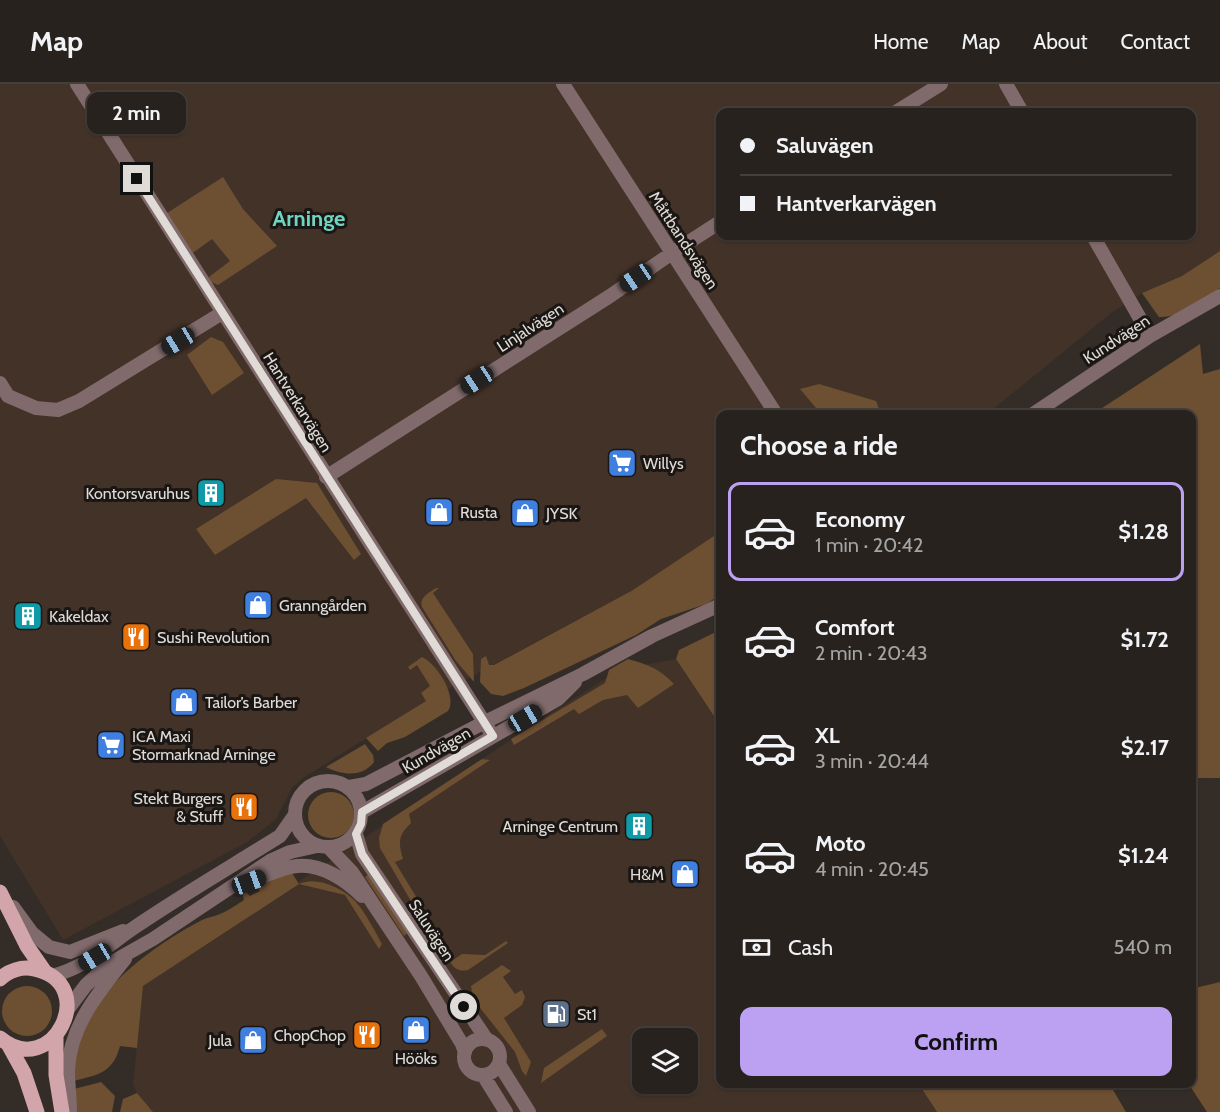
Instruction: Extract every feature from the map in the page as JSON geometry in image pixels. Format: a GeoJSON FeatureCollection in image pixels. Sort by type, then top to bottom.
{"type":"FeatureCollection","features":[{"type":"Feature","properties":{"kind":"main road"},"geometry":{"type":"LineString","coordinates":[[0,891],[27,946],[63,991],[68,1009],[64,1024],[56,1037],[45,1044],[33,1048],[21,1048],[4,1041]]}},
{"type":"Feature","properties":{"kind":"main road"},"geometry":{"type":"LineString","coordinates":[[0,979],[17,969],[32,968],[48,974]]}},
{"type":"Feature","properties":{"kind":"main road"},"geometry":{"type":"LineString","coordinates":[[56,1037],[56,1075],[62,1112]]}},
{"type":"Feature","properties":{"kind":"main road"},"geometry":{"type":"LineString","coordinates":[[4,1041],[24,1073],[37,1112]]}},
{"type":"Feature","properties":{"kind":"street","name":"Hantverkarvägen"},"geometry":{"type":"LineString","coordinates":[[77,84],[493,736]]}},
{"type":"Feature","properties":{"kind":"street","name":"Måttbandsvägen"},"geometry":{"type":"LineString","coordinates":[[562,84],[773,410]]}},
{"type":"Feature","properties":{"kind":"street"},"geometry":{"type":"LineString","coordinates":[[902,108],[941,84]]}},
{"type":"Feature","properties":{"kind":"street"},"geometry":{"type":"LineString","coordinates":[[1006,84],[1020,108]]}},
{"type":"Feature","properties":{"kind":"street","name":"Linjalvägen"},"geometry":{"type":"LineString","coordinates":[[326,477],[610,296],[716,225]]}},
{"type":"Feature","properties":{"kind":"street"},"geometry":{"type":"LineString","coordinates":[[1095,240],[1150,336]]}},
{"type":"Feature","properties":{"kind":"street","name":"Kundvägen"},"geometry":{"type":"LineString","coordinates":[[1039,410],[1150,336],[1220,296]]}},
{"type":"Feature","properties":{"kind":"street"},"geometry":{"type":"LineString","coordinates":[[0,383],[8,396],[36,408],[58,410],[79,401],[222,313]]}},
{"type":"Feature","properties":{"kind":"street","name":"Kundvägen"},"geometry":{"type":"LineString","coordinates":[[349,787],[366,784],[583,674],[652,636],[716,607]]}},
{"type":"Feature","properties":{"kind":"street","name":"Kundvägen"},"geometry":{"type":"LineString","coordinates":[[362,812],[558,699],[583,674]]}},
{"type":"Feature","properties":{"kind":"street"},"geometry":{"type":"LineString","coordinates":[[48,974],[73,970],[80,966],[134,928],[280,836],[294,816],[301,794],[315,783],[327,780],[338,781],[349,787],[359,799],[362,812],[361,824],[356,834],[340,846],[290,852],[270,861],[129,954],[109,964],[86,985],[68,1009]]}},
{"type":"Feature","properties":{"kind":"street"},"geometry":{"type":"LineString","coordinates":[[294,816],[301,834],[323,847],[352,872],[462,1044],[467,1067],[474,1073],[483,1075],[493,1072],[499,1064]]}},
{"type":"Feature","properties":{"kind":"street","name":"Saluvägen"},"geometry":{"type":"LineString","coordinates":[[356,834],[362,854],[487,1040],[497,1047],[499,1064],[529,1112]]}},
{"type":"Feature","properties":{"kind":"street"},"geometry":{"type":"LineString","coordinates":[[226,890],[296,866],[310,866],[337,876],[355,889],[380,915]]}},
{"type":"Feature","properties":{"kind":"street"},"geometry":{"type":"LineString","coordinates":[[0,891],[32,933],[49,947],[70,952],[134,928]]}},
{"type":"Feature","properties":{"kind":"street"},"geometry":{"type":"LineString","coordinates":[[70,1112],[68,1069],[81,1020],[92,1000],[129,954]]}},
{"type":"Feature","properties":{"kind":"street"},"geometry":{"type":"LineString","coordinates":[[465,1053],[467,1047],[476,1041],[487,1040]]}},
{"type":"Feature","properties":{"kind":"street"},"geometry":{"type":"LineString","coordinates":[[483,1075],[506,1112]]}},
{"type":"Feature","properties":{"kind":"shaded area"},"geometry":{"type":"Polygon","coordinates":[[[0,84],[1220,84],[1220,251],[1182,276],[1142,293],[1110,314],[992,410],[716,410],[716,536],[633,590],[426,701],[303,778],[292,788],[276,819],[247,842],[63,940],[0,836],[0,84]]]}},
{"type":"Feature","properties":{"kind":"shaded area"},"geometry":{"type":"Polygon","coordinates":[[[223,177],[243,209],[277,246],[218,285],[211,282],[209,277],[230,261],[212,239],[190,255],[164,215],[223,177]]]}},
{"type":"Feature","properties":{"kind":"shaded area"},"geometry":{"type":"Polygon","coordinates":[[[1220,251],[1220,288],[1199,303],[1176,315],[1159,317],[1142,293],[1182,276],[1220,251]]]}},
{"type":"Feature","properties":{"kind":"shaded area"},"geometry":{"type":"Polygon","coordinates":[[[211,337],[223,342],[244,373],[212,395],[187,355],[211,337]]]}},
{"type":"Feature","properties":{"kind":"shaded area"},"geometry":{"type":"Polygon","coordinates":[[[1200,344],[1203,374],[1220,369],[1220,778],[1196,778],[1196,410],[1099,410],[1200,344]]]}},
{"type":"Feature","properties":{"kind":"shaded area"},"geometry":{"type":"Polygon","coordinates":[[[819,384],[876,401],[879,410],[818,410],[800,389],[819,384]]]}},
{"type":"Feature","properties":{"kind":"shaded area"},"geometry":{"type":"Polygon","coordinates":[[[276,479],[317,483],[361,554],[354,560],[306,498],[215,555],[196,529],[276,479]]]}},
{"type":"Feature","properties":{"kind":"shaded area"},"geometry":{"type":"Polygon","coordinates":[[[716,535],[716,598],[706,604],[661,619],[636,635],[503,696],[491,694],[480,682],[481,659],[486,656],[489,665],[494,665],[633,590],[716,535]]]}},
{"type":"Feature","properties":{"kind":"shaded area"},"geometry":{"type":"Polygon","coordinates":[[[439,588],[433,593],[473,654],[474,682],[456,661],[422,607],[423,598],[439,588]]]}},
{"type":"Feature","properties":{"kind":"shaded area"},"geometry":{"type":"Polygon","coordinates":[[[716,632],[716,719],[676,659],[679,650],[716,632]]]}},
{"type":"Feature","properties":{"kind":"shaded area"},"geometry":{"type":"Polygon","coordinates":[[[422,657],[428,660],[439,673],[448,689],[450,705],[448,711],[405,737],[387,743],[378,751],[366,738],[426,701],[421,693],[430,686],[417,665],[410,670],[408,667],[422,657]]]}},
{"type":"Feature","properties":{"kind":"shaded area"},"geometry":{"type":"Polygon","coordinates":[[[628,659],[653,668],[664,674],[674,684],[638,708],[627,695],[603,700],[579,714],[574,709],[514,745],[511,739],[605,683],[609,670],[628,659]]]}},
{"type":"Feature","properties":{"kind":"shaded area","name":"Arninge Centrum"},"geometry":{"type":"Polygon","coordinates":[[[676,659],[716,719],[716,1088],[921,1088],[937,1112],[153,1112],[137,1093],[133,1084],[143,986],[542,719],[621,669],[676,659]]]}},
{"type":"Feature","properties":{"kind":"shaded area"},"geometry":{"type":"Polygon","coordinates":[[[365,744],[373,755],[374,762],[364,771],[352,774],[326,767],[365,744]]]}},
{"type":"Feature","properties":{"kind":"shaded area"},"geometry":{"type":"Polygon","coordinates":[[[482,759],[490,760],[409,814],[411,823],[400,840],[403,859],[395,862],[429,918],[426,921],[422,920],[380,848],[379,838],[383,824],[482,759]]]}},
{"type":"Feature","properties":{"kind":"shaded area"},"geometry":{"type":"Polygon","coordinates":[[[331,792],[347,799],[354,815],[347,831],[331,838],[315,831],[308,815],[315,799],[331,792]]]}},
{"type":"Feature","properties":{"kind":"shaded area"},"geometry":{"type":"Polygon","coordinates":[[[292,873],[299,884],[143,986],[137,1048],[120,1046],[109,1067],[90,1077],[73,1081],[74,1056],[82,1031],[93,1010],[107,991],[124,974],[182,931],[244,900],[242,892],[250,896],[260,891],[257,887],[278,875],[292,873]]]}},
{"type":"Feature","properties":{"kind":"shaded area"},"geometry":{"type":"Polygon","coordinates":[[[369,874],[407,933],[404,936],[365,877],[369,874]]]}},
{"type":"Feature","properties":{"kind":"shaded area"},"geometry":{"type":"Polygon","coordinates":[[[313,881],[328,884],[353,899],[361,908],[382,944],[379,949],[345,895],[299,884],[313,881]]]}},
{"type":"Feature","properties":{"kind":"shaded area"},"geometry":{"type":"Polygon","coordinates":[[[506,941],[508,943],[468,970],[462,971],[450,962],[462,954],[485,955],[506,941]]]}},
{"type":"Feature","properties":{"kind":"shaded area"},"geometry":{"type":"Polygon","coordinates":[[[502,965],[511,971],[503,977],[515,994],[522,990],[525,997],[522,1005],[504,1018],[531,1062],[526,1076],[515,1052],[473,999],[471,986],[502,965]]]}},
{"type":"Feature","properties":{"kind":"shaded area"},"geometry":{"type":"Polygon","coordinates":[[[1220,982],[1220,1112],[1207,1112],[1191,1088],[1196,1088],[1196,988],[1220,982]]]}},
{"type":"Feature","properties":{"kind":"shaded area"},"geometry":{"type":"Polygon","coordinates":[[[22,986],[32,986],[45,993],[52,1006],[52,1016],[45,1029],[32,1036],[22,1036],[13,1032],[6,1025],[2,1016],[2,1006],[6,997],[13,990],[22,986]]]}},
{"type":"Feature","properties":{"kind":"shaded area"},"geometry":{"type":"Polygon","coordinates":[[[602,1029],[607,1036],[541,1083],[544,1068],[602,1029]]]}},
{"type":"Feature","properties":{"kind":"shaded area"},"geometry":{"type":"Polygon","coordinates":[[[101,1082],[115,1096],[112,1112],[75,1112],[74,1089],[101,1082]]]}},
{"type":"Feature","properties":{"kind":"shaded area"},"geometry":{"type":"Polygon","coordinates":[[[921,1088],[1112,1088],[1126,1112],[937,1112],[921,1088]]]}},
{"type":"Feature","properties":{"kind":"shaded area"},"geometry":{"type":"Polygon","coordinates":[[[137,1093],[153,1112],[120,1112],[123,1099],[137,1093]]]}},
{"type":"Feature","properties":{"kind":"place","name":"Willys"},"geometry":{"type":"Point","coordinates":[622,463]}},
{"type":"Feature","properties":{"kind":"place","name":"Kontorsvaruhus"},"geometry":{"type":"Point","coordinates":[211,493]}},
{"type":"Feature","properties":{"kind":"place","name":"Rusta"},"geometry":{"type":"Point","coordinates":[439,512]}},
{"type":"Feature","properties":{"kind":"place","name":"JYSK"},"geometry":{"type":"Point","coordinates":[525,513]}},
{"type":"Feature","properties":{"kind":"place","name":"Granngården"},"geometry":{"type":"Point","coordinates":[258,605]}},
{"type":"Feature","properties":{"kind":"place","name":"Kakeldax"},"geometry":{"type":"Point","coordinates":[28,616]}},
{"type":"Feature","properties":{"kind":"place","name":"Sushi Revolution"},"geometry":{"type":"Point","coordinates":[136,637]}},
{"type":"Feature","properties":{"kind":"place","name":"Tailor’s Barber"},"geometry":{"type":"Point","coordinates":[184,702]}},
{"type":"Feature","properties":{"kind":"place","name":"ICA Maxi Stormarknad Arninge"},"geometry":{"type":"Point","coordinates":[111,745]}},
{"type":"Feature","properties":{"kind":"place","name":"Stekt Burgers & Stuff"},"geometry":{"type":"Point","coordinates":[244,807]}},
{"type":"Feature","properties":{"kind":"place","name":"Arninge Centrum"},"geometry":{"type":"Point","coordinates":[639,826]}},
{"type":"Feature","properties":{"kind":"place","name":"H&M"},"geometry":{"type":"Point","coordinates":[685,874]}},
{"type":"Feature","properties":{"kind":"place","name":"St1"},"geometry":{"type":"Point","coordinates":[556,1014]}},
{"type":"Feature","properties":{"kind":"place","name":"Hööks"},"geometry":{"type":"Point","coordinates":[416,1030]}},
{"type":"Feature","properties":{"kind":"place","name":"ChopChop"},"geometry":{"type":"Point","coordinates":[367,1035]}},
{"type":"Feature","properties":{"kind":"place","name":"Jula"},"geometry":{"type":"Point","coordinates":[253,1040]}},
{"type":"Feature","properties":{"kind":"district","name":"Arninge"},"geometry":{"type":"Point","coordinates":[309,218]}},
{"type":"Feature","properties":{"kind":"route"},"geometry":{"type":"LineString","coordinates":[[137,179],[493,736],[362,812],[361,824],[356,834],[362,854],[464,1007]]}}]}
